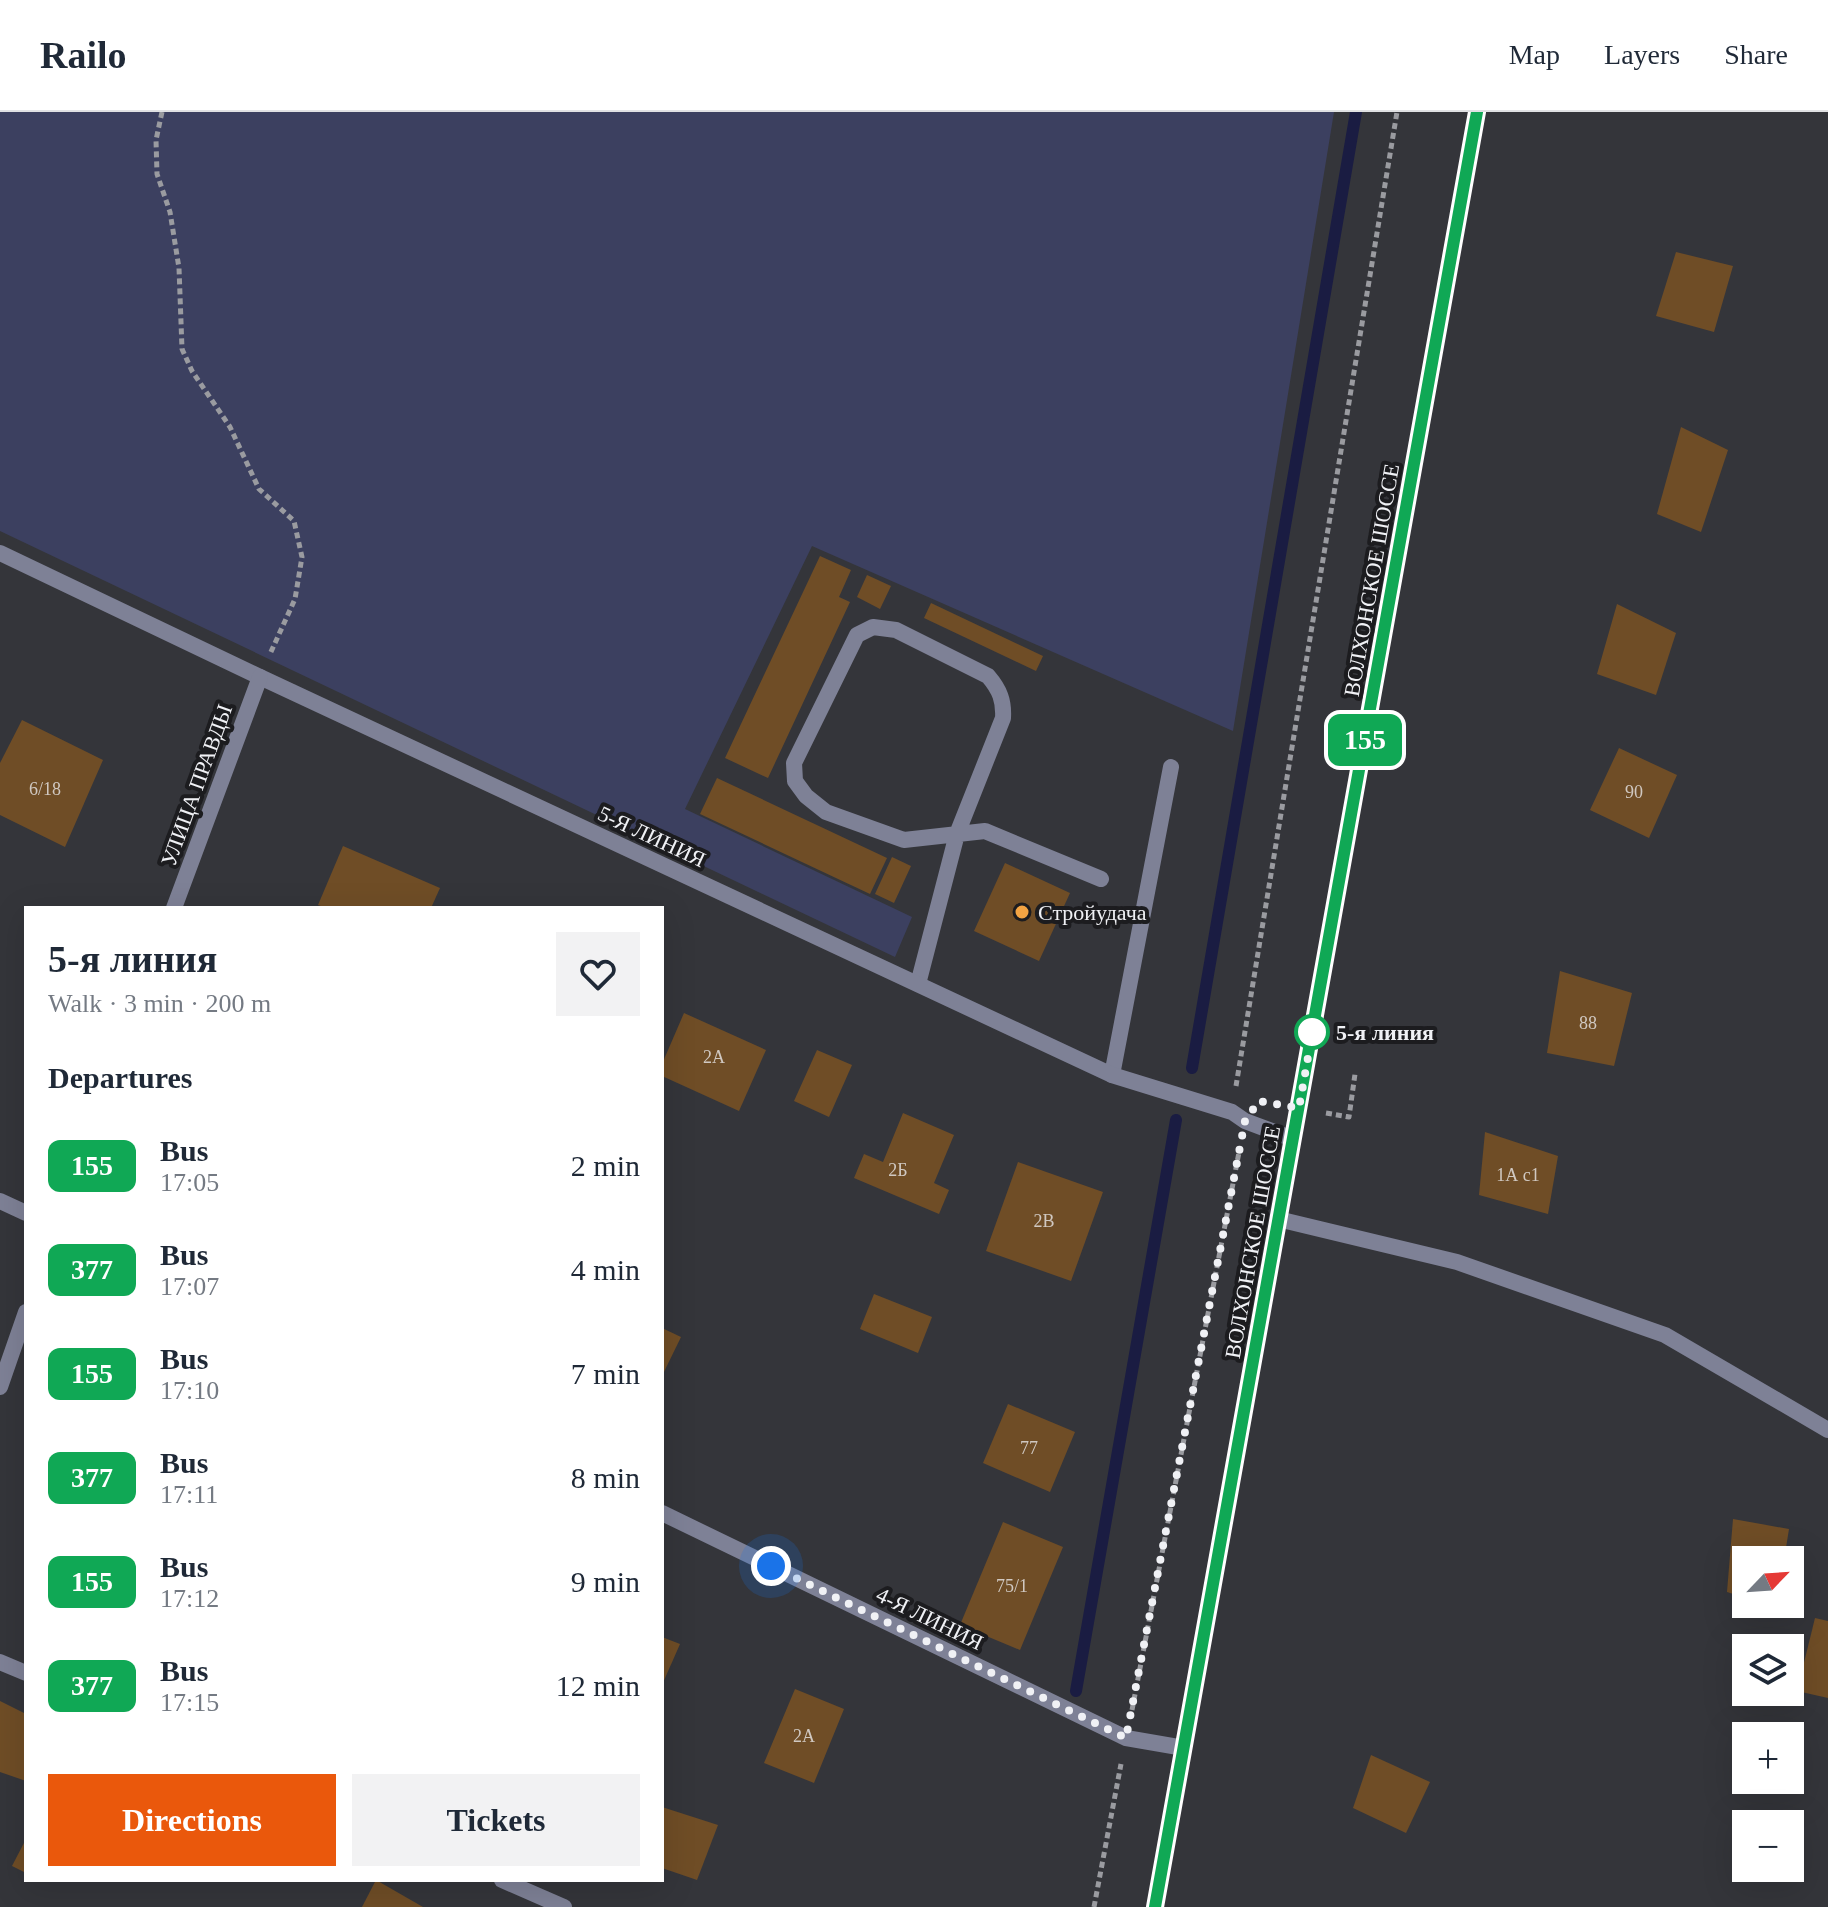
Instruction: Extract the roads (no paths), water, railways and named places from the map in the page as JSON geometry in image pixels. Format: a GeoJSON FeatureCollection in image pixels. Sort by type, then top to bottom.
{"type":"FeatureCollection","features":[{"type":"Feature","properties":{"kind":"main road","name":"ВОЛХОНСКОЕ ШОССЕ"},"geometry":{"type":"LineString","coordinates":[[1155,1907],[1477,112]]}},
{"type":"Feature","properties":{"kind":"street","name":"5-Я ЛИНИЯ"},"geometry":{"type":"LineString","coordinates":[[0,553],[1112,1075],[1239,1116],[1293,1139]]}},
{"type":"Feature","properties":{"kind":"street"},"geometry":{"type":"LineString","coordinates":[[918,984],[957,834],[1003,718],[1004,703],[988,676],[896,630],[873,627],[857,635],[794,763],[795,781],[806,796],[826,812],[904,840],[957,834],[985,831],[1101,879]]}},
{"type":"Feature","properties":{"kind":"street","name":"УЛИЦА ПРАВДЫ"},"geometry":{"type":"LineString","coordinates":[[175,906],[260,677]]}},
{"type":"Feature","properties":{"kind":"street"},"geometry":{"type":"LineString","coordinates":[[1112,1075],[1171,767]]}},
{"type":"Feature","properties":{"kind":"street"},"geometry":{"type":"LineString","coordinates":[[0,1201],[24,1212]]}},
{"type":"Feature","properties":{"kind":"street"},"geometry":{"type":"LineString","coordinates":[[1278,1219],[1457,1262],[1665,1335],[1828,1430]]}},
{"type":"Feature","properties":{"kind":"street"},"geometry":{"type":"LineString","coordinates":[[0,1387],[24,1318]]}},
{"type":"Feature","properties":{"kind":"street","name":"4-Я ЛИНИЯ"},"geometry":{"type":"LineString","coordinates":[[664,1514],[1126,1738],[1184,1748]]}},
{"type":"Feature","properties":{"kind":"street"},"geometry":{"type":"LineString","coordinates":[[0,1662],[24,1672]]}},
{"type":"Feature","properties":{"kind":"street"},"geometry":{"type":"LineString","coordinates":[[507,1882],[564,1907]]}},
{"type":"Feature","properties":{"kind":"waterway"},"geometry":{"type":"LineString","coordinates":[[1192,1068],[1356,112]]}},
{"type":"Feature","properties":{"kind":"waterway"},"geometry":{"type":"LineString","coordinates":[[1076,1691],[1176,1120]]}},
{"type":"Feature","properties":{"kind":"place","name":"Стройудача"},"geometry":{"type":"Point","coordinates":[1022,912]}},
{"type":"Feature","properties":{"kind":"place","name":"5-я линия"},"geometry":{"type":"Point","coordinates":[1312,1032]}}]}
